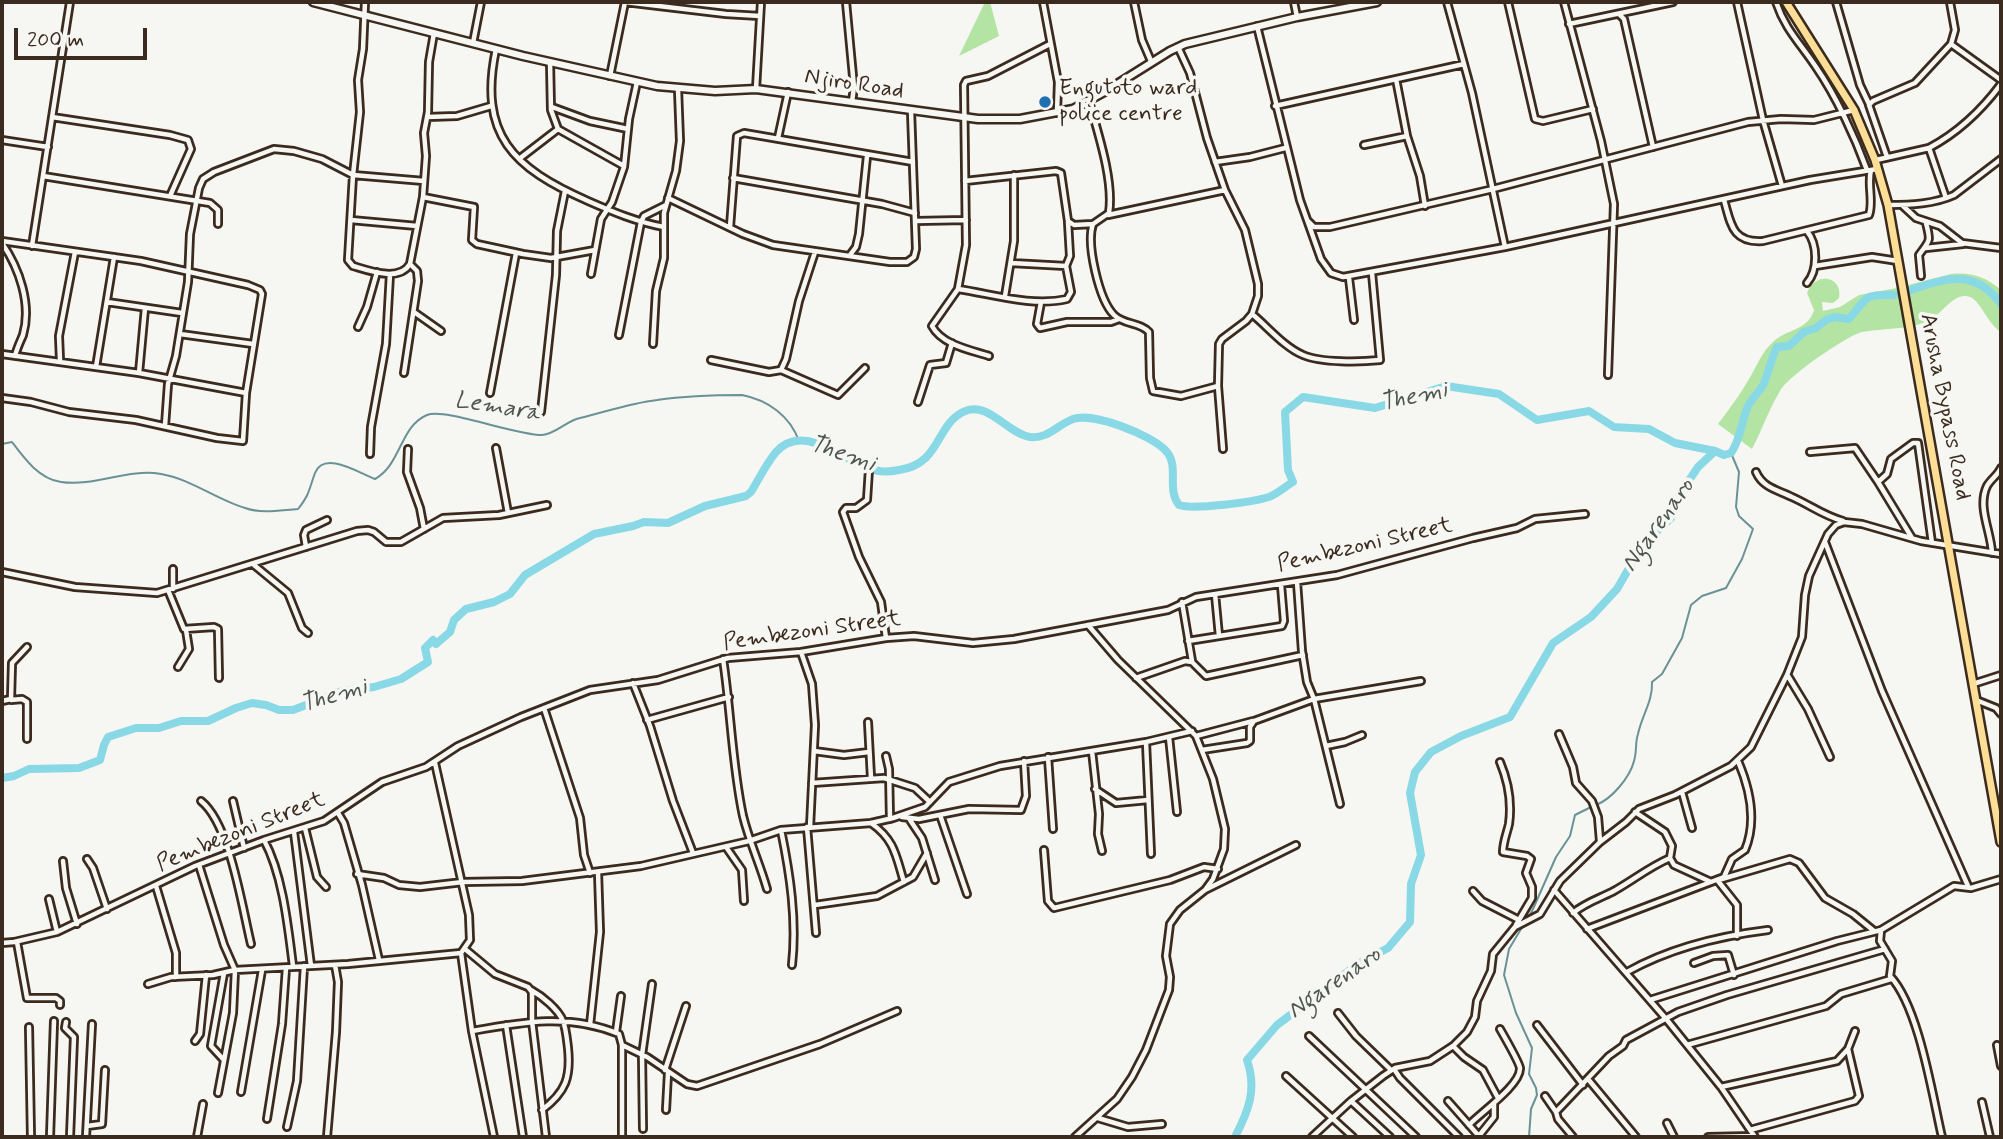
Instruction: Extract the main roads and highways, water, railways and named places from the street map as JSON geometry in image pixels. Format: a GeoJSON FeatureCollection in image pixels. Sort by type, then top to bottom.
{"type":"FeatureCollection","features":[{"type":"Feature","properties":{"kind":"main road","name":"Arusha Bypass Road"},"geometry":{"type":"LineString","coordinates":[[1786,2],[1802,32],[1839,83],[1854,110],[1872,167],[1888,205],[2001,842]]}},
{"type":"Feature","properties":{"kind":"waterway","name":"Themi"},"geometry":{"type":"LineString","coordinates":[[1899,294],[1941,281],[1966,280],[1990,292],[2001,304]]}},
{"type":"Feature","properties":{"kind":"waterway","name":"Themi"},"geometry":{"type":"LineString","coordinates":[[2,778],[29,769],[79,768],[100,760],[108,737],[136,728],[159,728],[181,721],[208,721],[252,703],[279,710],[293,710],[342,691],[374,687],[401,679],[428,662],[425,648],[433,640],[436,644],[450,632],[454,620],[466,609],[494,602],[510,594],[525,575],[594,534],[644,522],[668,523],[705,506],[746,496],[776,452],[787,444],[798,441],[822,445],[872,469],[891,471],[913,466],[923,460],[954,418],[972,409],[989,413],[1022,435],[1030,437],[1047,434],[1073,419],[1094,419],[1122,426],[1159,445],[1170,457],[1173,492],[1179,505],[1210,506],[1269,497],[1293,482],[1288,470],[1285,412],[1303,397],[1375,408],[1446,386],[1499,394],[1537,420],[1589,411],[1614,427],[1649,429],[1675,443],[1724,455],[1731,453],[1734,448],[1748,406],[1764,383],[1777,347],[1789,346],[1804,332],[1816,328],[1826,320],[1834,317],[1849,319],[1863,301],[1871,296],[1893,295]]}},
{"type":"Feature","properties":{"kind":"waterway","name":"Lemara"},"geometry":{"type":"LineString","coordinates":[[2,444],[12,442],[33,467],[53,480],[74,483],[136,473],[161,474],[183,480],[251,510],[265,511],[298,509],[307,495],[315,473],[326,463],[342,465],[375,479],[390,465],[411,428],[427,415],[449,415],[542,435],[575,420],[638,403],[742,395],[752,397],[777,410],[790,424],[799,441]]}},
{"type":"Feature","properties":{"kind":"waterway","name":"Ngarenaro"},"geometry":{"type":"LineString","coordinates":[[1235,1137],[1250,1099],[1251,1080],[1247,1060],[1277,1025],[1358,964],[1388,948],[1410,922],[1411,884],[1421,855],[1410,793],[1415,772],[1431,752],[1461,736],[1510,717],[1553,643],[1591,617],[1617,589],[1643,544],[1671,518],[1686,485],[1698,467],[1715,451]]}},
{"type":"Feature","properties":{"kind":"waterway"},"geometry":{"type":"LineString","coordinates":[[1596,805],[1614,793],[1632,767],[1652,682],[1662,674],[1682,638],[1691,605],[1702,596],[1726,588],[1742,559],[1753,529],[1739,516],[1736,507],[1739,472],[1731,453]]}},
{"type":"Feature","properties":{"kind":"waterway"},"geometry":{"type":"LineString","coordinates":[[1527,920],[1556,857],[1570,836],[1575,815],[1591,807]]}},
{"type":"Feature","properties":{"kind":"waterway"},"geometry":{"type":"LineString","coordinates":[[1524,924],[1509,949],[1504,975],[1516,1013],[1532,1048],[1529,1074],[1537,1095],[1531,1109],[1529,1137]]}},
{"type":"Feature","properties":{"kind":"place","name":"Engutoto ward police centre"},"geometry":{"type":"Point","coordinates":[1045,102]}}]}
